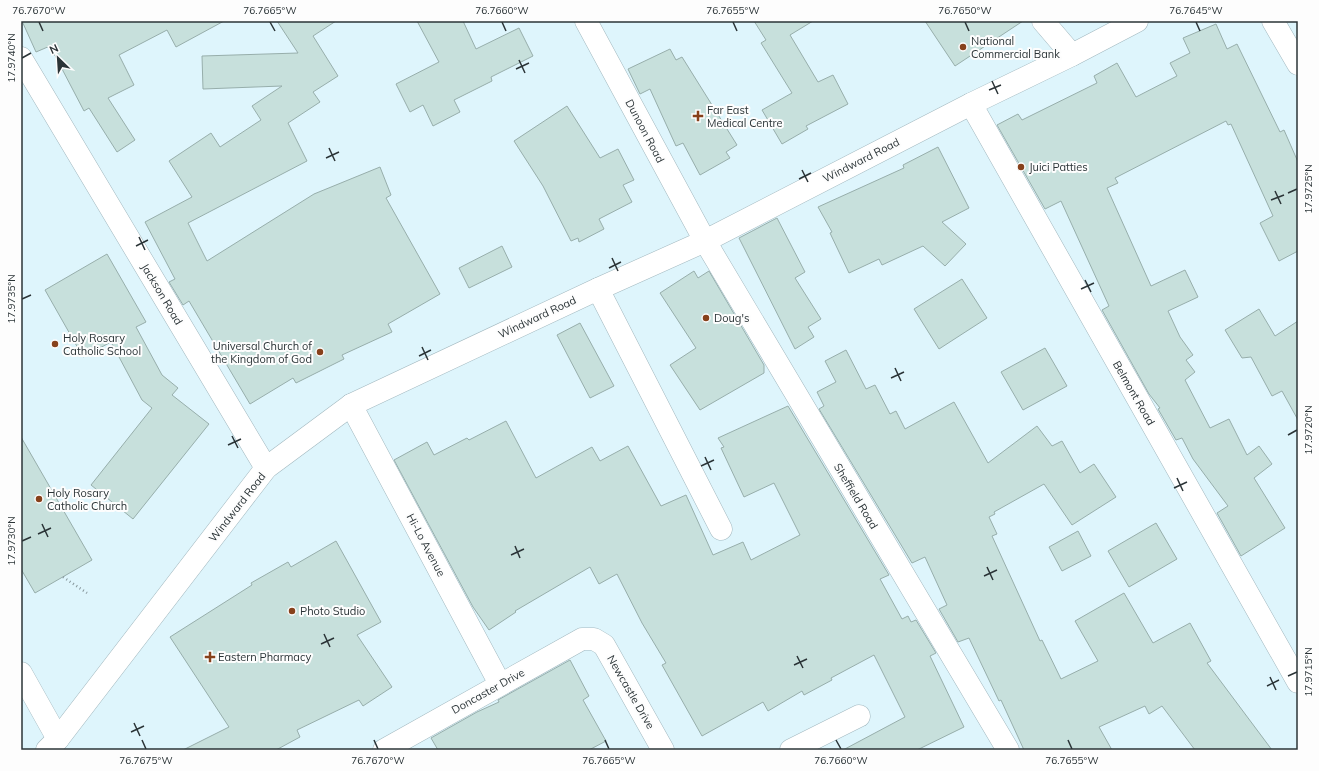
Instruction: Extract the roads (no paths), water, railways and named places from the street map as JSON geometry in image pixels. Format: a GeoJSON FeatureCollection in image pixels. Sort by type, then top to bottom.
{"type":"FeatureCollection","features":[{"type":"Feature","properties":{"kind":"street","name":"Dunoon Road"},"geometry":{"type":"LineString","coordinates":[[586,21],[705,241]]}},
{"type":"Feature","properties":{"kind":"street"},"geometry":{"type":"LineString","coordinates":[[1043,21],[1072,55]]}},
{"type":"Feature","properties":{"kind":"street","name":"Windward Road"},"geometry":{"type":"LineString","coordinates":[[53,745],[266,468],[351,405],[598,289],[705,241],[971,104],[1072,55],[1137,21]]}},
{"type":"Feature","properties":{"kind":"street"},"geometry":{"type":"LineString","coordinates":[[1273,21],[1298,64]]}},
{"type":"Feature","properties":{"kind":"street","name":"Jackson Road"},"geometry":{"type":"LineString","coordinates":[[21,58],[266,468]]}},
{"type":"Feature","properties":{"kind":"street","name":"Belmont Road"},"geometry":{"type":"LineString","coordinates":[[971,104],[1298,682]]}},
{"type":"Feature","properties":{"kind":"street","name":"Sheffield Road"},"geometry":{"type":"LineString","coordinates":[[705,241],[1008,750]]}},
{"type":"Feature","properties":{"kind":"street"},"geometry":{"type":"LineString","coordinates":[[598,289],[721,529]]}},
{"type":"Feature","properties":{"kind":"street","name":"Hi-Lo Avenue"},"geometry":{"type":"LineString","coordinates":[[351,405],[500,684]]}},
{"type":"Feature","properties":{"kind":"street","name":"Doncaster Drive"},"geometry":{"type":"LineString","coordinates":[[384,750],[582,639],[594,639]]}},
{"type":"Feature","properties":{"kind":"street","name":"Newcastle Drive"},"geometry":{"type":"LineString","coordinates":[[594,639],[604,645],[664,750]]}},
{"type":"Feature","properties":{"kind":"street"},"geometry":{"type":"LineString","coordinates":[[21,673],[53,745]]}},
{"type":"Feature","properties":{"kind":"street"},"geometry":{"type":"LineString","coordinates":[[792,750],[859,716]]}},
{"type":"Feature","properties":{"kind":"place","name":"National Commercial Bank"},"geometry":{"type":"Point","coordinates":[963,47]}},
{"type":"Feature","properties":{"kind":"place","name":"Far East Medical Centre"},"geometry":{"type":"Point","coordinates":[698,116]}},
{"type":"Feature","properties":{"kind":"place","name":"Juici Patties"},"geometry":{"type":"Point","coordinates":[1021,167]}},
{"type":"Feature","properties":{"kind":"place","name":"Doug's"},"geometry":{"type":"Point","coordinates":[706,318]}},
{"type":"Feature","properties":{"kind":"place","name":"Holy Rosary Catholic School"},"geometry":{"type":"Point","coordinates":[55,344]}},
{"type":"Feature","properties":{"kind":"place","name":"Universal Church of the Kingdom of God"},"geometry":{"type":"Point","coordinates":[320,352]}},
{"type":"Feature","properties":{"kind":"place","name":"Holy Rosary Catholic Church"},"geometry":{"type":"Point","coordinates":[39,499]}},
{"type":"Feature","properties":{"kind":"place","name":"Photo Studio"},"geometry":{"type":"Point","coordinates":[292,611]}},
{"type":"Feature","properties":{"kind":"place","name":"Eastern Pharmacy"},"geometry":{"type":"Point","coordinates":[210,657]}}]}
